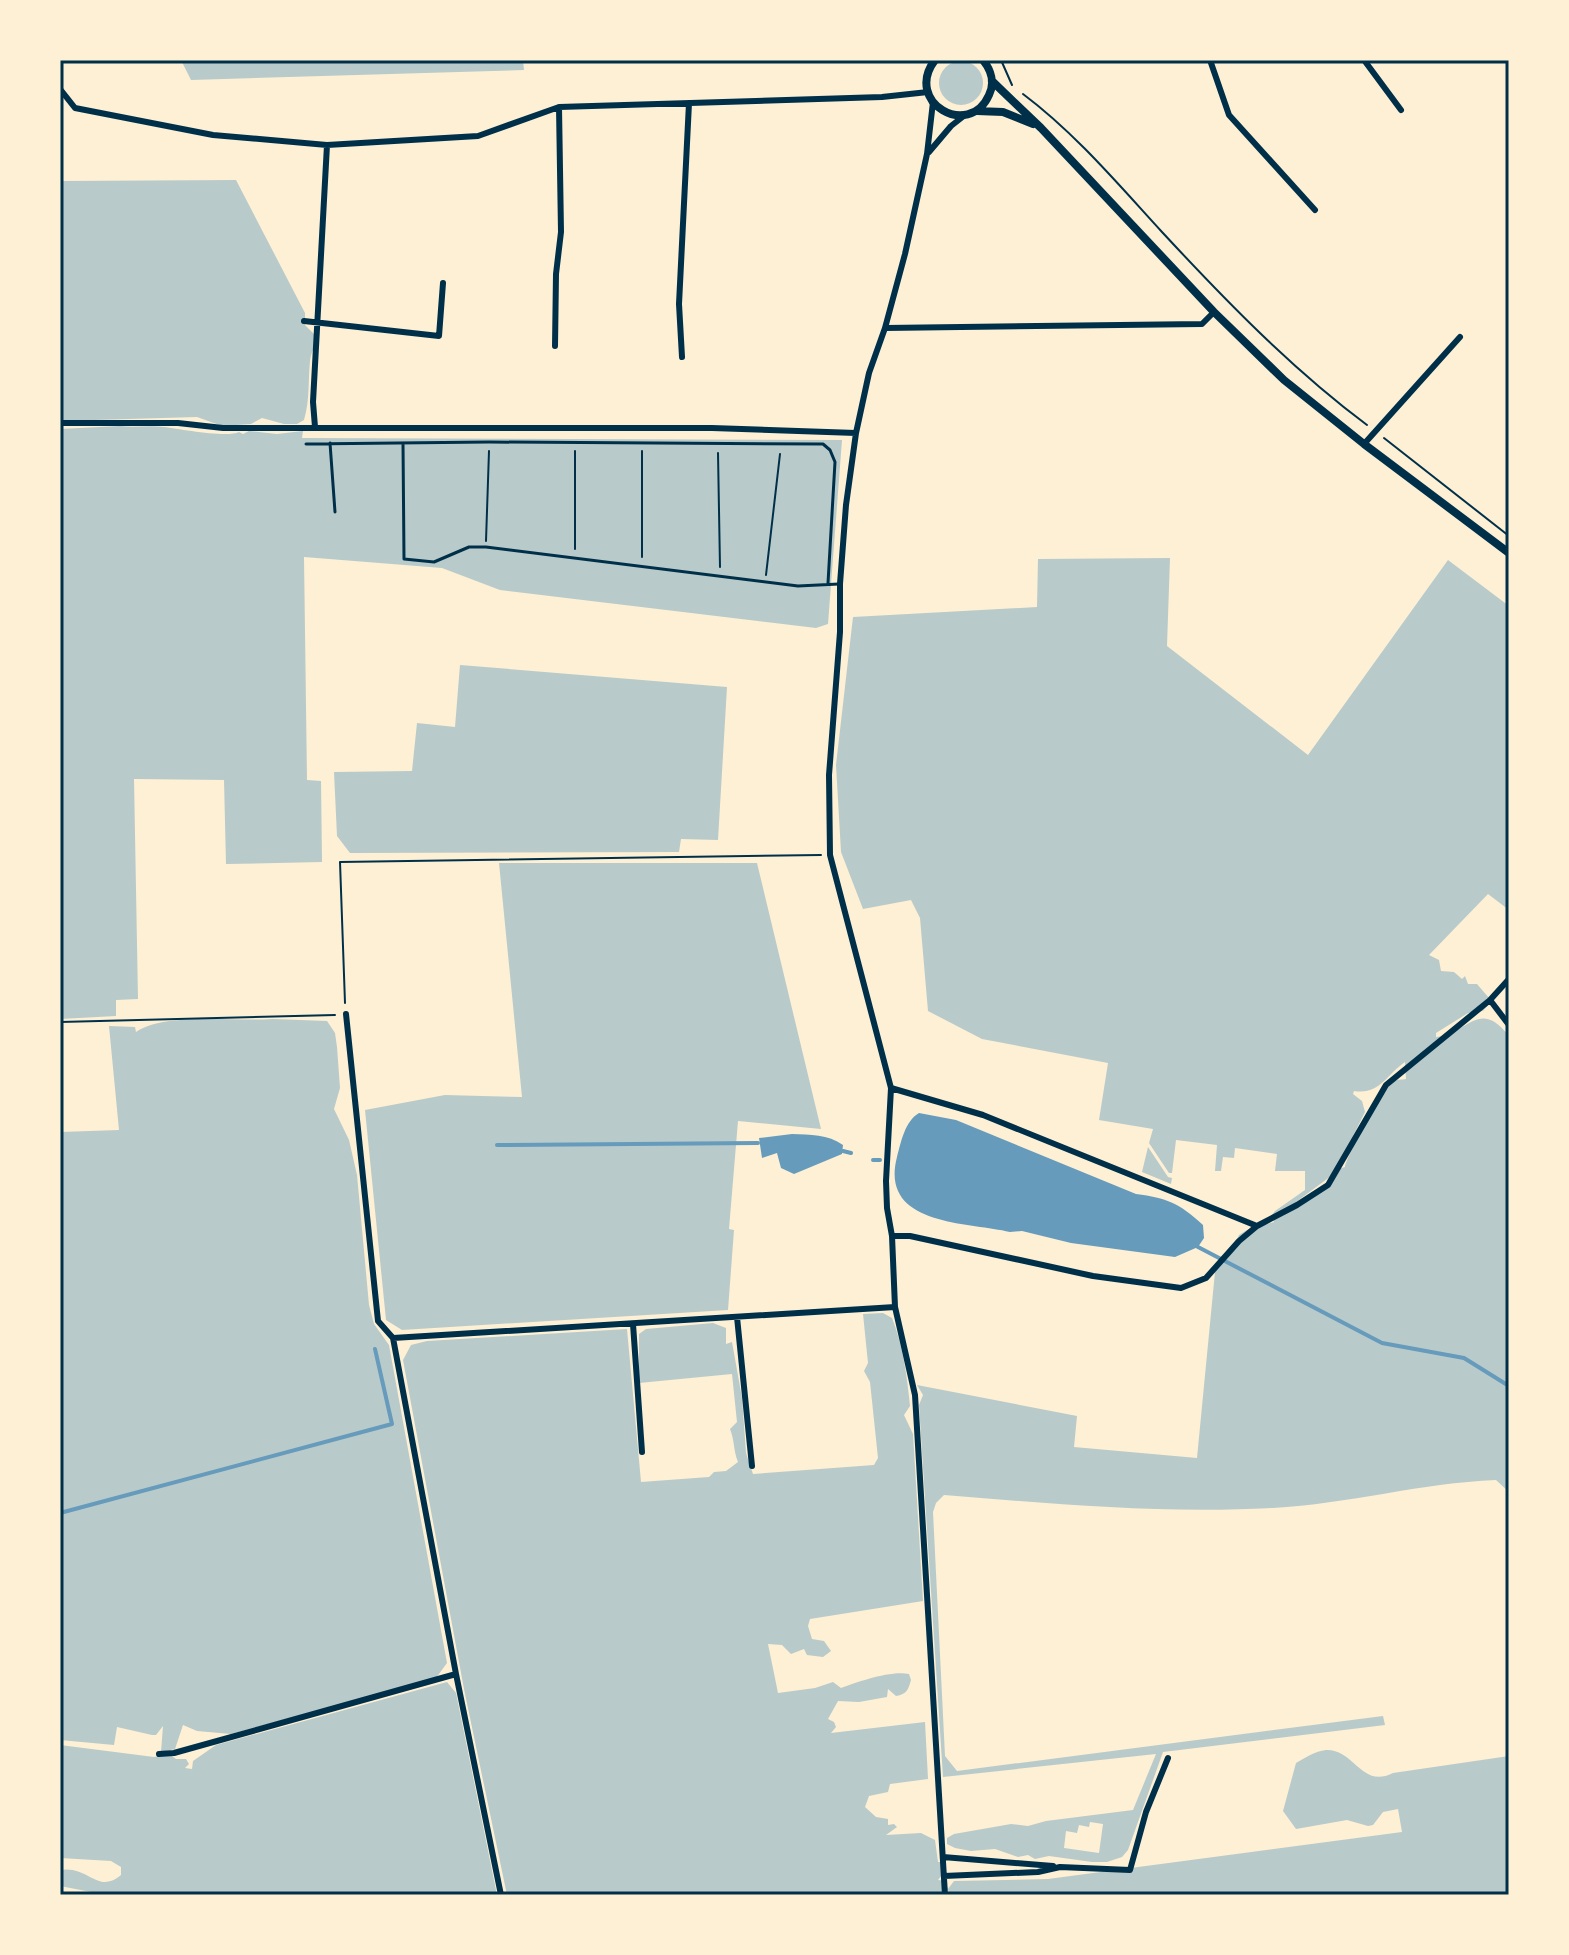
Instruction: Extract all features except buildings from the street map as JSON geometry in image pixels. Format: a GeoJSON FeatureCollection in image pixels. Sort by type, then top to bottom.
{"type":"FeatureCollection","features":[{"type":"Feature","properties":{"kind":"main road"},"geometry":{"type":"LineString","coordinates":[[970,113],[988,99],[991,73],[983,60]]}},
{"type":"Feature","properties":{"kind":"main road"},"geometry":{"type":"LineString","coordinates":[[931,62],[927,77],[928,92],[933,102],[948,113],[1003,112],[1041,128]]}},
{"type":"Feature","properties":{"kind":"main road"},"geometry":{"type":"LineString","coordinates":[[992,81],[1041,128],[1214,312],[1284,380],[1509,553]]}},
{"type":"Feature","properties":{"kind":"street"},"geometry":{"type":"LineString","coordinates":[[1210,60],[1229,115],[1315,210]]}},
{"type":"Feature","properties":{"kind":"street"},"geometry":{"type":"LineString","coordinates":[[1364,60],[1401,110]]}},
{"type":"Feature","properties":{"kind":"street"},"geometry":{"type":"LineString","coordinates":[[60,89],[75,108],[213,135],[327,145],[478,136],[559,107],[882,97],[928,92]]}},
{"type":"Feature","properties":{"kind":"street"},"geometry":{"type":"LineString","coordinates":[[933,102],[927,154],[905,254],[869,373],[856,433],[846,505],[829,775],[830,855],[891,1088],[886,1181],[895,1307],[915,1395],[945,1895]]}},
{"type":"Feature","properties":{"kind":"street"},"geometry":{"type":"LineString","coordinates":[[682,357],[679,304],[689,103]]}},
{"type":"Feature","properties":{"kind":"street"},"geometry":{"type":"LineString","coordinates":[[555,346],[556,274],[561,232],[559,107]]}},
{"type":"Feature","properties":{"kind":"street"},"geometry":{"type":"LineString","coordinates":[[927,154],[951,126],[970,113]]}},
{"type":"Feature","properties":{"kind":"street"},"geometry":{"type":"LineString","coordinates":[[315,427],[313,402],[327,145]]}},
{"type":"Feature","properties":{"kind":"street"},"geometry":{"type":"LineString","coordinates":[[304,321],[439,336],[443,283]]}},
{"type":"Feature","properties":{"kind":"street"},"geometry":{"type":"LineString","coordinates":[[885,328],[1202,324],[1214,312]]}},
{"type":"Feature","properties":{"kind":"street"},"geometry":{"type":"LineString","coordinates":[[1364,444],[1460,337]]}},
{"type":"Feature","properties":{"kind":"street"},"geometry":{"type":"LineString","coordinates":[[60,423],[178,423],[223,428],[712,428],[856,433]]}},
{"type":"Feature","properties":{"kind":"street"},"geometry":{"type":"LineString","coordinates":[[892,1236],[910,1236],[1093,1276],[1181,1288],[1206,1278],[1257,1226],[1328,1185],[1386,1085],[1490,1000],[1509,979]]}},
{"type":"Feature","properties":{"kind":"street"},"geometry":{"type":"LineString","coordinates":[[1490,1000],[1509,1025]]}},
{"type":"Feature","properties":{"kind":"street"},"geometry":{"type":"LineString","coordinates":[[346,1014],[378,1321],[393,1338],[501,1895]]}},
{"type":"Feature","properties":{"kind":"street"},"geometry":{"type":"LineString","coordinates":[[891,1088],[983,1115],[1257,1226]]}},
{"type":"Feature","properties":{"kind":"street"},"geometry":{"type":"LineString","coordinates":[[393,1338],[895,1307]]}},
{"type":"Feature","properties":{"kind":"street"},"geometry":{"type":"LineString","coordinates":[[737,1317],[752,1466]]}},
{"type":"Feature","properties":{"kind":"street"},"geometry":{"type":"LineString","coordinates":[[633,1324],[642,1452]]}},
{"type":"Feature","properties":{"kind":"street"},"geometry":{"type":"LineString","coordinates":[[159,1754],[174,1753],[456,1674]]}},
{"type":"Feature","properties":{"kind":"street"},"geometry":{"type":"LineString","coordinates":[[943,1857],[1130,1870],[1146,1812],[1168,1758]]}},
{"type":"Feature","properties":{"kind":"street"},"geometry":{"type":"LineString","coordinates":[[944,1876],[1038,1872],[1060,1867]]}},
{"type":"Feature","properties":{"kind":"lane"},"geometry":{"type":"LineString","coordinates":[[330,443],[335,512]]}},
{"type":"Feature","properties":{"kind":"lane"},"geometry":{"type":"LineString","coordinates":[[403,443],[404,559],[434,562],[469,547],[486,547],[765,583],[798,586],[840,584]]}},
{"type":"Feature","properties":{"kind":"lane"},"geometry":{"type":"LineString","coordinates":[[306,444],[823,444],[830,450],[835,462],[828,583]]}},
{"type":"Feature","properties":{"kind":"path"},"geometry":{"type":"LineString","coordinates":[[1001,60],[1014,88],[1078,142],[1224,299],[1324,393],[1509,536]]}},
{"type":"Feature","properties":{"kind":"path"},"geometry":{"type":"LineString","coordinates":[[486,547],[489,442]]}},
{"type":"Feature","properties":{"kind":"path"},"geometry":{"type":"LineString","coordinates":[[575,442],[575,558]]}},
{"type":"Feature","properties":{"kind":"path"},"geometry":{"type":"LineString","coordinates":[[642,442],[642,568]]}},
{"type":"Feature","properties":{"kind":"path"},"geometry":{"type":"LineString","coordinates":[[718,443],[721,576]]}},
{"type":"Feature","properties":{"kind":"path"},"geometry":{"type":"LineString","coordinates":[[765,583],[781,445]]}},
{"type":"Feature","properties":{"kind":"path"},"geometry":{"type":"LineString","coordinates":[[60,1022],[346,1014],[340,862],[830,855]]}},
{"type":"Feature","properties":{"kind":"shaded area"},"geometry":{"type":"Polygon","coordinates":[[[181,60],[523,60],[524,70],[191,80],[181,60]]]}},
{"type":"Feature","properties":{"kind":"shaded area"},"geometry":{"type":"Polygon","coordinates":[[[961,61],[976,68],[983,83],[976,98],[961,105],[946,98],[939,83],[946,68],[961,61]]]}},
{"type":"Feature","properties":{"kind":"shaded area"},"geometry":{"type":"Polygon","coordinates":[[[236,180],[305,313],[305,325],[316,336],[310,361],[304,420],[297,424],[284,424],[262,418],[251,424],[222,426],[197,417],[60,421],[60,181],[236,180]]]}},
{"type":"Feature","properties":{"kind":"shaded area"},"geometry":{"type":"Polygon","coordinates":[[[158,426],[224,434],[303,431],[302,438],[842,440],[828,624],[816,628],[500,590],[442,568],[304,557],[307,780],[321,781],[322,862],[226,864],[224,780],[134,779],[138,999],[116,1000],[116,1016],[60,1019],[60,429],[158,426]]]}},
{"type":"Feature","properties":{"kind":"shaded area"},"geometry":{"type":"Polygon","coordinates":[[[1170,558],[1167,646],[1308,755],[1448,560],[1509,606],[1509,910],[1488,894],[1429,955],[1439,960],[1441,971],[1454,972],[1462,979],[1465,976],[1468,984],[1477,984],[1489,998],[1483,1011],[1468,1013],[1436,1033],[1436,1037],[1481,1019],[1499,1025],[1509,1036],[1509,1492],[1496,1480],[1440,1485],[1301,1506],[1232,1510],[1108,1507],[944,1495],[933,1512],[945,1756],[957,1771],[1383,1716],[1385,1725],[1163,1752],[1128,1850],[1122,1857],[1107,1862],[1049,1856],[1035,1859],[995,1849],[971,1851],[947,1844],[947,1838],[954,1834],[1133,1810],[1156,1754],[943,1777],[919,1405],[923,1395],[917,1385],[1077,1416],[1074,1447],[1197,1458],[1215,1272],[1231,1253],[1239,1235],[1274,1222],[1272,1215],[1275,1211],[1305,1190],[1305,1171],[1275,1171],[1277,1154],[1235,1148],[1234,1158],[1223,1157],[1221,1171],[1215,1171],[1217,1145],[1176,1140],[1172,1173],[1169,1173],[1149,1143],[1153,1129],[1099,1120],[1108,1063],[982,1039],[928,1011],[920,918],[911,900],[863,909],[841,852],[836,765],[853,617],[1037,607],[1038,559],[1170,558]],[[1405,1062],[1377,1087],[1354,1091],[1353,1094],[1362,1101],[1365,1112],[1346,1150],[1331,1176],[1296,1202],[1300,1205],[1327,1188],[1339,1169],[1345,1167],[1389,1086],[1394,1081],[1406,1079],[1405,1062]],[[1090,1822],[1089,1827],[1079,1825],[1077,1833],[1066,1831],[1064,1848],[1099,1853],[1103,1824],[1090,1822]]]}},
{"type":"Feature","properties":{"kind":"shaded area"},"geometry":{"type":"Polygon","coordinates":[[[460,665],[727,687],[718,840],[681,839],[679,852],[350,853],[337,836],[334,772],[412,771],[417,723],[455,727],[460,665]]]}},
{"type":"Feature","properties":{"kind":"shaded area"},"geometry":{"type":"Polygon","coordinates":[[[499,863],[757,863],[821,1129],[738,1121],[729,1229],[734,1230],[728,1310],[402,1330],[386,1320],[365,1110],[445,1095],[522,1097],[499,863]]]}},
{"type":"Feature","properties":{"kind":"shaded area"},"geometry":{"type":"Polygon","coordinates":[[[182,1020],[327,1021],[335,1033],[340,1088],[334,1109],[349,1140],[357,1175],[369,1305],[374,1324],[389,1345],[447,1663],[436,1678],[231,1734],[197,1731],[183,1725],[175,1749],[161,1752],[163,1726],[156,1735],[117,1727],[114,1745],[60,1740],[60,1132],[119,1130],[109,1026],[135,1027],[136,1032],[164,1022],[182,1020]]]}},
{"type":"Feature","properties":{"kind":"shaded area"},"geometry":{"type":"Polygon","coordinates":[[[1148,1147],[1168,1177],[1172,1178],[1171,1184],[1142,1172],[1148,1147]]]}},
{"type":"Feature","properties":{"kind":"shaded area"},"geometry":{"type":"Polygon","coordinates":[[[883,1313],[892,1318],[896,1329],[907,1384],[910,1406],[904,1415],[913,1434],[923,1601],[810,1619],[808,1626],[812,1639],[824,1641],[831,1651],[823,1657],[807,1655],[804,1649],[791,1654],[782,1645],[768,1644],[778,1693],[833,1682],[841,1688],[884,1675],[909,1674],[911,1680],[903,1694],[896,1696],[888,1689],[887,1697],[859,1702],[838,1701],[828,1719],[836,1727],[831,1733],[925,1722],[928,1779],[890,1784],[888,1792],[869,1796],[865,1807],[876,1817],[888,1819],[888,1825],[897,1827],[886,1835],[921,1833],[935,1840],[938,1862],[942,1862],[945,1871],[938,1880],[945,1881],[948,1889],[945,1895],[507,1895],[464,1689],[403,1360],[411,1345],[427,1341],[627,1329],[641,1482],[709,1477],[714,1472],[726,1471],[738,1462],[730,1429],[737,1422],[732,1374],[639,1383],[639,1334],[646,1329],[713,1323],[726,1328],[726,1344],[732,1342],[742,1398],[746,1453],[753,1474],[874,1465],[878,1458],[870,1382],[864,1371],[868,1363],[863,1314],[883,1313]]]}},
{"type":"Feature","properties":{"kind":"shaded area"},"geometry":{"type":"Polygon","coordinates":[[[447,1682],[456,1693],[497,1895],[90,1895],[91,1892],[60,1886],[60,1870],[78,1871],[105,1882],[121,1875],[121,1867],[111,1861],[60,1858],[60,1745],[154,1757],[169,1754],[176,1759],[186,1759],[189,1764],[185,1768],[192,1769],[193,1761],[216,1745],[447,1682]]]}},
{"type":"Feature","properties":{"kind":"shaded area"},"geometry":{"type":"Polygon","coordinates":[[[1336,1751],[1365,1772],[1382,1777],[1509,1756],[1509,1895],[949,1895],[948,1889],[954,1881],[1048,1879],[1402,1832],[1398,1809],[1383,1812],[1373,1825],[1368,1826],[1347,1820],[1296,1829],[1283,1811],[1296,1763],[1318,1752],[1336,1751]]]}},
{"type":"Feature","properties":{"kind":"water"},"geometry":{"type":"Polygon","coordinates":[[[919,1113],[956,1120],[1136,1194],[1172,1203],[1203,1225],[1204,1238],[1198,1247],[1175,1257],[1071,1243],[1022,1231],[1010,1232],[931,1217],[901,1196],[895,1180],[904,1132],[919,1113]]]}},
{"type":"Feature","properties":{"kind":"water"},"geometry":{"type":"Polygon","coordinates":[[[792,1134],[831,1139],[843,1145],[842,1154],[794,1174],[781,1168],[777,1153],[762,1158],[759,1138],[792,1134]]]}},
{"type":"Feature","properties":{"kind":"waterway"},"geometry":{"type":"LineString","coordinates":[[497,1145],[758,1143]]}},
{"type":"Feature","properties":{"kind":"waterway"},"geometry":{"type":"LineString","coordinates":[[843,1151],[851,1153]]}},
{"type":"Feature","properties":{"kind":"waterway"},"geometry":{"type":"LineString","coordinates":[[873,1160],[880,1160]]}},
{"type":"Feature","properties":{"kind":"waterway"},"geometry":{"type":"LineString","coordinates":[[1198,1247],[1382,1343],[1464,1358],[1509,1386]]}},
{"type":"Feature","properties":{"kind":"waterway"},"geometry":{"type":"LineString","coordinates":[[60,1513],[392,1424],[375,1349]]}}]}
